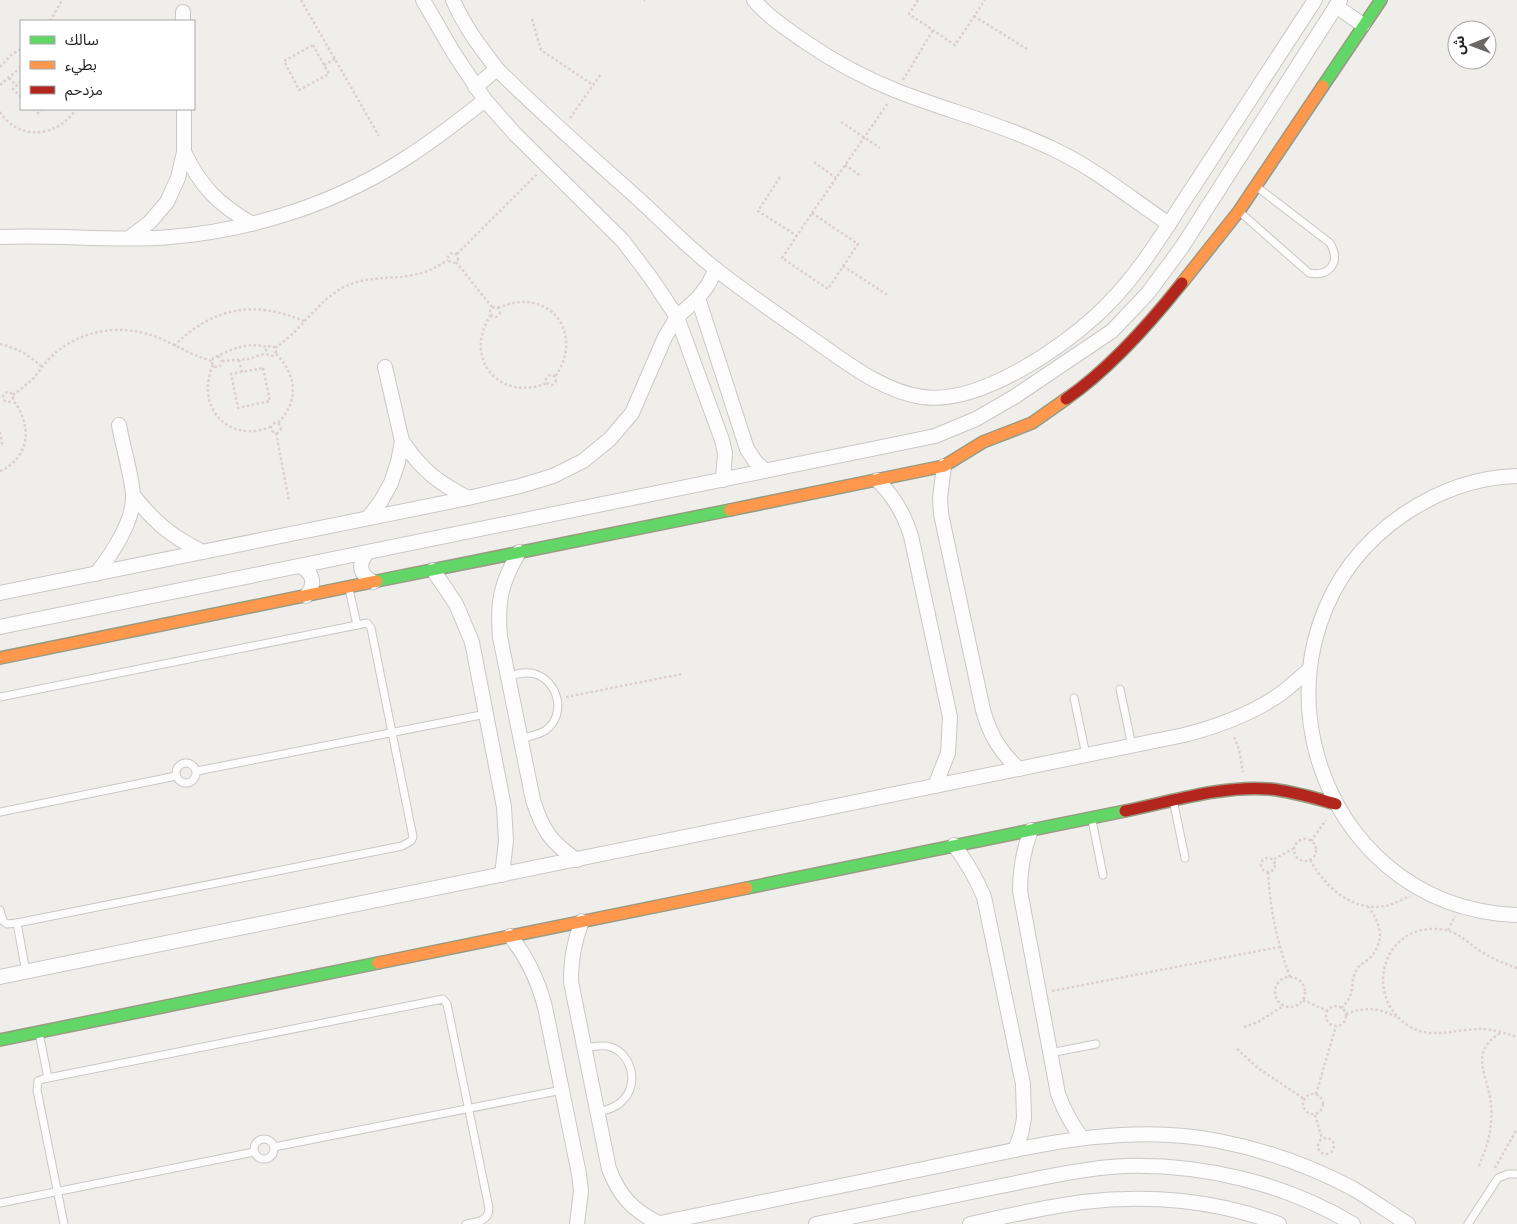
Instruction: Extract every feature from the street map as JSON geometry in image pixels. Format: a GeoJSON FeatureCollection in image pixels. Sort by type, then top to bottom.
{"type":"FeatureCollection","features":[{"type":"Feature","properties":{"kind":"street"},"geometry":{"type":"LineString","coordinates":[[423,0],[448,44],[485,100],[515,134],[622,241],[678,317],[722,440],[725,453],[723,480]]}},
{"type":"Feature","properties":{"kind":"street"},"geometry":{"type":"LineString","coordinates":[[453,0],[476,43],[497,69],[716,269],[829,351],[871,378],[898,391],[924,398],[952,397],[1014,373],[1047,354],[1078,332],[1106,306],[1132,277],[1169,224],[1315,0]]}},
{"type":"Feature","properties":{"kind":"street"},"geometry":{"type":"LineString","coordinates":[[754,0],[758,6],[788,30],[828,57],[859,74],[896,91],[982,120],[1052,148],[1082,165],[1169,224]]}},
{"type":"Feature","properties":{"kind":"street"},"geometry":{"type":"LineString","coordinates":[[0,658],[944,466],[983,442],[1032,423],[1085,386],[1169,299],[1256,186],[1381,0]]}},
{"type":"Feature","properties":{"kind":"street"},"geometry":{"type":"LineString","coordinates":[[0,627],[935,436],[976,419],[1014,397],[1112,332],[1148,293],[1182,247],[1338,3],[1363,25]]}},
{"type":"Feature","properties":{"kind":"street"},"geometry":{"type":"LineString","coordinates":[[475,87],[497,69]]}},
{"type":"Feature","properties":{"kind":"street"},"geometry":{"type":"LineString","coordinates":[[0,237],[129,238],[179,236],[252,224],[294,212],[373,177],[411,155],[485,100]]}},
{"type":"Feature","properties":{"kind":"street"},"geometry":{"type":"LineString","coordinates":[[129,238],[150,222],[167,202],[178,178],[184,152],[184,110]]}},
{"type":"Feature","properties":{"kind":"street"},"geometry":{"type":"LineString","coordinates":[[184,152],[195,175],[211,194],[230,211],[252,224]]}},
{"type":"Feature","properties":{"kind":"street"},"geometry":{"type":"LineString","coordinates":[[0,594],[468,498],[553,476],[584,461],[610,439],[632,413],[665,337],[678,317],[698,298],[716,269]]}},
{"type":"Feature","properties":{"kind":"street"},"geometry":{"type":"LineString","coordinates":[[698,298],[747,449],[765,471]]}},
{"type":"Feature","properties":{"kind":"street"},"geometry":{"type":"LineString","coordinates":[[385,367],[402,441],[430,475],[448,488],[468,498]]}},
{"type":"Feature","properties":{"kind":"street"},"geometry":{"type":"LineString","coordinates":[[96,574],[110,557],[121,538],[129,517],[133,495],[119,425]]}},
{"type":"Feature","properties":{"kind":"street"},"geometry":{"type":"LineString","coordinates":[[368,518],[381,501],[391,483],[402,441]]}},
{"type":"Feature","properties":{"kind":"street"},"geometry":{"type":"LineString","coordinates":[[944,466],[940,498],[941,514],[983,710],[988,727],[996,743],[1006,757],[1020,769]]}},
{"type":"Feature","properties":{"kind":"street"},"geometry":{"type":"LineString","coordinates":[[1517,476],[1502,476],[1461,485],[1422,502],[1388,525],[1358,555],[1334,590],[1318,628],[1309,670],[1308,706],[1312,741],[1322,776],[1336,805],[1361,840],[1390,868],[1423,890],[1460,906],[1499,915],[1517,916]]}},
{"type":"Feature","properties":{"kind":"street"},"geometry":{"type":"LineString","coordinates":[[877,480],[889,491],[899,505],[911,536],[950,717],[948,753],[943,770],[935,786]]}},
{"type":"Feature","properties":{"kind":"street"},"geometry":{"type":"LineString","coordinates":[[133,495],[147,513],[164,529],[182,542],[203,552]]}},
{"type":"Feature","properties":{"kind":"street"},"geometry":{"type":"LineString","coordinates":[[519,552],[500,592],[498,614],[500,637],[538,819],[548,836],[561,850],[576,860]]}},
{"type":"Feature","properties":{"kind":"street"},"geometry":{"type":"LineString","coordinates":[[368,553],[362,558],[360,566],[362,573],[367,579],[374,582]]}},
{"type":"Feature","properties":{"kind":"street"},"geometry":{"type":"LineString","coordinates":[[300,566],[312,575],[313,583],[311,590],[306,596]]}},
{"type":"Feature","properties":{"kind":"street"},"geometry":{"type":"LineString","coordinates":[[433,570],[456,604],[471,639],[506,824],[506,850],[502,875]]}},
{"type":"Feature","properties":{"kind":"street"},"geometry":{"type":"LineString","coordinates":[[0,977],[1184,735],[1224,724],[1251,712],[1282,693],[1309,670]]}},
{"type":"Feature","properties":{"kind":"street"},"geometry":{"type":"LineString","coordinates":[[0,1040],[1233,789],[1269,789],[1304,795],[1336,805]]}},
{"type":"Feature","properties":{"kind":"street"},"geometry":{"type":"LineString","coordinates":[[1031,830],[1020,870],[1020,891],[1058,1094],[1072,1125],[1082,1138]]}},
{"type":"Feature","properties":{"kind":"street"},"geometry":{"type":"LineString","coordinates":[[954,846],[967,861],[984,897],[1023,1082],[1024,1118],[1015,1150]]}},
{"type":"Feature","properties":{"kind":"street"},"geometry":{"type":"LineString","coordinates":[[582,921],[571,961],[571,982],[609,1169],[616,1187],[627,1202],[656,1224],[1015,1150],[1082,1138],[1122,1134],[1170,1135],[1218,1140],[1266,1152],[1316,1171],[1353,1189],[1408,1224]]}},
{"type":"Feature","properties":{"kind":"street"},"geometry":{"type":"LineString","coordinates":[[510,936],[523,952],[533,969],[540,988],[579,1174],[580,1208],[577,1224]]}},
{"type":"Feature","properties":{"kind":"street"},"geometry":{"type":"LineString","coordinates":[[816,1224],[1021,1182],[1123,1166],[1168,1167],[1213,1172],[1257,1182],[1304,1200],[1353,1224]]}},
{"type":"Feature","properties":{"kind":"street"},"geometry":{"type":"LineString","coordinates":[[970,1224],[1082,1202],[1115,1199],[1163,1199],[1233,1210],[1278,1224]]}},
{"type":"Feature","properties":{"kind":"lane"},"geometry":{"type":"LineString","coordinates":[[1238,211],[1309,273],[1317,275],[1331,267],[1335,259],[1334,250],[1330,243],[1256,186]]}},
{"type":"Feature","properties":{"kind":"lane"},"geometry":{"type":"LineString","coordinates":[[349,587],[356,625]]}},
{"type":"Feature","properties":{"kind":"lane"},"geometry":{"type":"LineString","coordinates":[[0,697],[367,624],[372,628],[413,832],[411,841],[407,844],[17,923],[7,924],[3,921],[0,910]]}},
{"type":"Feature","properties":{"kind":"lane"},"geometry":{"type":"LineString","coordinates":[[508,676],[522,673],[534,674],[545,679],[553,687],[557,699],[558,710],[554,721],[546,730],[521,739]]}},
{"type":"Feature","properties":{"kind":"lane"},"geometry":{"type":"LineString","coordinates":[[1120,689],[1132,746]]}},
{"type":"Feature","properties":{"kind":"lane"},"geometry":{"type":"LineString","coordinates":[[1074,698],[1086,755]]}},
{"type":"Feature","properties":{"kind":"lane"},"geometry":{"type":"LineString","coordinates":[[197,771],[486,714]]}},
{"type":"Feature","properties":{"kind":"lane"},"geometry":{"type":"LineString","coordinates":[[184,763],[194,766],[197,771],[193,781],[189,784],[179,781],[176,776],[179,766],[184,763]]}},
{"type":"Feature","properties":{"kind":"lane"},"geometry":{"type":"LineString","coordinates":[[0,812],[176,776]]}},
{"type":"Feature","properties":{"kind":"lane"},"geometry":{"type":"LineString","coordinates":[[1173,801],[1185,858]]}},
{"type":"Feature","properties":{"kind":"lane"},"geometry":{"type":"LineString","coordinates":[[1091,817],[1103,875]]}},
{"type":"Feature","properties":{"kind":"lane"},"geometry":{"type":"LineString","coordinates":[[17,923],[26,972]]}},
{"type":"Feature","properties":{"kind":"lane"},"geometry":{"type":"LineString","coordinates":[[64,1224],[37,1090],[38,1081],[442,1000],[447,1004],[489,1208],[486,1217],[478,1223],[466,1224]]}},
{"type":"Feature","properties":{"kind":"lane"},"geometry":{"type":"LineString","coordinates":[[39,1032],[48,1078]]}},
{"type":"Feature","properties":{"kind":"lane"},"geometry":{"type":"LineString","coordinates":[[1050,1053],[1096,1044]]}},
{"type":"Feature","properties":{"kind":"lane"},"geometry":{"type":"LineString","coordinates":[[584,1048],[611,1047],[622,1054],[630,1065],[633,1078],[630,1092],[622,1102],[611,1109],[598,1112]]}},
{"type":"Feature","properties":{"kind":"lane"},"geometry":{"type":"LineString","coordinates":[[274,1147],[562,1090]]}},
{"type":"Feature","properties":{"kind":"lane"},"geometry":{"type":"LineString","coordinates":[[262,1139],[272,1142],[274,1147],[271,1157],[266,1159],[261,1159],[254,1152],[254,1146],[262,1139]]}},
{"type":"Feature","properties":{"kind":"lane"},"geometry":{"type":"LineString","coordinates":[[0,1203],[254,1152]]}},
{"type":"Feature","properties":{"kind":"lane"},"geometry":{"type":"LineString","coordinates":[[1468,1224],[1498,1178],[1508,1174],[1517,1174]]}},
{"type":"Feature","properties":{"kind":"path"},"geometry":{"type":"LineString","coordinates":[[51,20],[62,0]]}},
{"type":"Feature","properties":{"kind":"path"},"geometry":{"type":"LineString","coordinates":[[301,0],[380,136]]}},
{"type":"Feature","properties":{"kind":"path"},"geometry":{"type":"LineString","coordinates":[[918,0],[909,14],[955,45],[985,0]]}},
{"type":"Feature","properties":{"kind":"path"},"geometry":{"type":"LineString","coordinates":[[974,16],[1027,50]]}},
{"type":"Feature","properties":{"kind":"path"},"geometry":{"type":"LineString","coordinates":[[532,19],[542,50],[593,85]]}},
{"type":"Feature","properties":{"kind":"path"},"geometry":{"type":"LineString","coordinates":[[812,213],[858,244],[828,289],[782,258],[812,213],[896,91],[934,30]]}},
{"type":"Feature","properties":{"kind":"path"},"geometry":{"type":"LineString","coordinates":[[313,45],[324,65],[329,74],[300,90],[284,60],[313,45]]}},
{"type":"Feature","properties":{"kind":"path"},"geometry":{"type":"LineString","coordinates":[[0,67],[10,55],[20,50]]}},
{"type":"Feature","properties":{"kind":"path"},"geometry":{"type":"LineString","coordinates":[[324,65],[335,59]]}},
{"type":"Feature","properties":{"kind":"path"},"geometry":{"type":"LineString","coordinates":[[0,85],[20,68]]}},
{"type":"Feature","properties":{"kind":"path"},"geometry":{"type":"LineString","coordinates":[[562,130],[601,74]]}},
{"type":"Feature","properties":{"kind":"path"},"geometry":{"type":"LineString","coordinates":[[10,78],[17,86]]}},
{"type":"Feature","properties":{"kind":"path"},"geometry":{"type":"LineString","coordinates":[[20,82],[13,89],[20,96]]}},
{"type":"Feature","properties":{"kind":"path"},"geometry":{"type":"LineString","coordinates":[[0,112],[12,125],[35,133],[59,127],[69,119],[75,110]]}},
{"type":"Feature","properties":{"kind":"path"},"geometry":{"type":"LineString","coordinates":[[841,122],[880,148]]}},
{"type":"Feature","properties":{"kind":"path"},"geometry":{"type":"LineString","coordinates":[[814,162],[836,178]]}},
{"type":"Feature","properties":{"kind":"path"},"geometry":{"type":"LineString","coordinates":[[456,262],[457,254],[546,164]]}},
{"type":"Feature","properties":{"kind":"path"},"geometry":{"type":"LineString","coordinates":[[845,165],[861,176]]}},
{"type":"Feature","properties":{"kind":"path"},"geometry":{"type":"LineString","coordinates":[[780,177],[758,210],[797,236]]}},
{"type":"Feature","properties":{"kind":"path"},"geometry":{"type":"LineString","coordinates":[[276,348],[286,341],[316,308],[330,296],[346,287],[362,280],[380,277],[412,276],[448,260],[450,253],[457,254]]}},
{"type":"Feature","properties":{"kind":"path"},"geometry":{"type":"LineString","coordinates":[[448,260],[452,263],[456,262]]}},
{"type":"Feature","properties":{"kind":"path"},"geometry":{"type":"LineString","coordinates":[[456,262],[492,307],[498,308],[509,303],[521,301],[532,302],[543,306],[553,313],[565,333],[567,345],[564,362],[555,383],[549,385],[546,383],[532,388],[516,388],[507,385],[490,372],[481,354],[480,343],[481,333],[492,307]]}},
{"type":"Feature","properties":{"kind":"path"},"geometry":{"type":"LineString","coordinates":[[843,266],[889,296]]}},
{"type":"Feature","properties":{"kind":"path"},"geometry":{"type":"LineString","coordinates":[[490,315],[493,317],[499,316],[500,310],[498,308]]}},
{"type":"Feature","properties":{"kind":"path"},"geometry":{"type":"LineString","coordinates":[[174,346],[187,333],[202,323],[235,310],[271,310],[288,314],[304,321]]}},
{"type":"Feature","properties":{"kind":"path"},"geometry":{"type":"LineString","coordinates":[[13,395],[29,382],[53,355],[66,345],[96,332],[129,330],[144,333],[160,338],[199,357],[212,360]]}},
{"type":"Feature","properties":{"kind":"path"},"geometry":{"type":"LineString","coordinates":[[0,344],[14,347],[29,355],[42,367]]}},
{"type":"Feature","properties":{"kind":"path"},"geometry":{"type":"LineString","coordinates":[[212,360],[225,351],[242,346],[274,346],[276,348]]}},
{"type":"Feature","properties":{"kind":"path"},"geometry":{"type":"LineString","coordinates":[[266,353],[268,347]]}},
{"type":"Feature","properties":{"kind":"path"},"geometry":{"type":"LineString","coordinates":[[212,360],[213,365],[209,374],[207,392],[213,410],[219,418],[234,429],[262,431],[273,423],[278,423],[289,409],[294,392],[288,367],[276,354],[276,348]]}},
{"type":"Feature","properties":{"kind":"path"},"geometry":{"type":"LineString","coordinates":[[222,361],[239,360],[266,353],[270,356],[276,354]]}},
{"type":"Feature","properties":{"kind":"path"},"geometry":{"type":"LineString","coordinates":[[218,356],[222,361]]}},
{"type":"Feature","properties":{"kind":"path"},"geometry":{"type":"LineString","coordinates":[[239,360],[242,372]]}},
{"type":"Feature","properties":{"kind":"path"},"geometry":{"type":"LineString","coordinates":[[213,365],[220,366],[222,361]]}},
{"type":"Feature","properties":{"kind":"path"},"geometry":{"type":"LineString","coordinates":[[263,368],[270,402],[238,408],[231,374],[242,372],[263,368]]}},
{"type":"Feature","properties":{"kind":"path"},"geometry":{"type":"LineString","coordinates":[[546,383],[547,376],[550,374],[556,377]]}},
{"type":"Feature","properties":{"kind":"path"},"geometry":{"type":"LineString","coordinates":[[0,391],[5,394],[9,392],[13,395]]}},
{"type":"Feature","properties":{"kind":"path"},"geometry":{"type":"LineString","coordinates":[[4,400],[5,394]]}},
{"type":"Feature","properties":{"kind":"path"},"geometry":{"type":"LineString","coordinates":[[0,471],[14,461],[21,452],[25,441],[24,419],[20,409],[13,400],[13,395]]}},
{"type":"Feature","properties":{"kind":"path"},"geometry":{"type":"LineString","coordinates":[[0,401],[4,400],[7,402],[13,400]]}},
{"type":"Feature","properties":{"kind":"path"},"geometry":{"type":"LineString","coordinates":[[276,433],[281,428],[278,423]]}},
{"type":"Feature","properties":{"kind":"path"},"geometry":{"type":"LineString","coordinates":[[270,427],[276,433],[289,501]]}},
{"type":"Feature","properties":{"kind":"path"},"geometry":{"type":"LineString","coordinates":[[0,432],[2,444],[0,445]]}},
{"type":"Feature","properties":{"kind":"path"},"geometry":{"type":"LineString","coordinates":[[557,699],[682,674]]}},
{"type":"Feature","properties":{"kind":"path"},"geometry":{"type":"LineString","coordinates":[[1234,737],[1239,749],[1243,772]]}},
{"type":"Feature","properties":{"kind":"path"},"geometry":{"type":"LineString","coordinates":[[1311,841],[1336,805]]}},
{"type":"Feature","properties":{"kind":"path"},"geometry":{"type":"LineString","coordinates":[[1305,839],[1311,841],[1315,845],[1316,851],[1314,856],[1304,862],[1298,860],[1294,855],[1293,849],[1295,844],[1305,839]]}},
{"type":"Feature","properties":{"kind":"path"},"geometry":{"type":"LineString","coordinates":[[1274,859],[1276,863],[1274,870],[1268,872],[1262,869],[1262,862],[1267,857],[1274,859],[1293,849]]}},
{"type":"Feature","properties":{"kind":"path"},"geometry":{"type":"LineString","coordinates":[[1310,860],[1319,876],[1332,890],[1348,900],[1368,907],[1389,905],[1423,890]]}},
{"type":"Feature","properties":{"kind":"path"},"geometry":{"type":"LineString","coordinates":[[1268,872],[1271,910],[1279,946],[1290,977]]}},
{"type":"Feature","properties":{"kind":"path"},"geometry":{"type":"LineString","coordinates":[[1448,930],[1460,906]]}},
{"type":"Feature","properties":{"kind":"path"},"geometry":{"type":"LineString","coordinates":[[1341,1008],[1351,996],[1353,978],[1358,968],[1374,953],[1380,941],[1380,929],[1376,916],[1368,907]]}},
{"type":"Feature","properties":{"kind":"path"},"geometry":{"type":"LineString","coordinates":[[1397,1017],[1387,1003],[1383,987],[1383,970],[1389,954],[1400,942],[1415,932],[1431,929],[1448,930],[1463,937],[1480,951],[1500,962],[1517,968]]}},
{"type":"Feature","properties":{"kind":"path"},"geometry":{"type":"LineString","coordinates":[[1039,994],[1279,946]]}},
{"type":"Feature","properties":{"kind":"path"},"geometry":{"type":"LineString","coordinates":[[1290,977],[1297,979],[1303,985],[1305,992],[1303,1000],[1298,1005],[1290,1008],[1283,1006],[1277,1000],[1275,993],[1276,985],[1282,979],[1290,977]]}},
{"type":"Feature","properties":{"kind":"path"},"geometry":{"type":"LineString","coordinates":[[1303,1000],[1328,1010],[1336,1006],[1341,1008],[1346,1014],[1345,1020],[1336,1026],[1331,1024],[1328,1020],[1328,1010]]}},
{"type":"Feature","properties":{"kind":"path"},"geometry":{"type":"LineString","coordinates":[[1244,1027],[1258,1022],[1283,1006]]}},
{"type":"Feature","properties":{"kind":"path"},"geometry":{"type":"LineString","coordinates":[[1346,1014],[1372,1008],[1385,1011],[1397,1017],[1410,1028],[1426,1033],[1483,1029],[1503,1032],[1517,1037]]}},
{"type":"Feature","properties":{"kind":"path"},"geometry":{"type":"LineString","coordinates":[[1316,1094],[1336,1026]]}},
{"type":"Feature","properties":{"kind":"path"},"geometry":{"type":"LineString","coordinates":[[1479,1166],[1488,1144],[1492,1122],[1490,1099],[1481,1063],[1483,1050],[1491,1038],[1503,1032]]}},
{"type":"Feature","properties":{"kind":"path"},"geometry":{"type":"LineString","coordinates":[[1237,1049],[1258,1068],[1304,1099]]}},
{"type":"Feature","properties":{"kind":"path"},"geometry":{"type":"LineString","coordinates":[[1312,1094],[1316,1094],[1324,1102],[1323,1108],[1320,1112],[1309,1114],[1303,1105],[1304,1099],[1312,1094]]}},
{"type":"Feature","properties":{"kind":"path"},"geometry":{"type":"LineString","coordinates":[[1315,1114],[1322,1139],[1318,1147],[1324,1153],[1331,1152],[1333,1149],[1332,1142],[1326,1138],[1322,1139]]}},
{"type":"Feature","properties":{"kind":"path"},"geometry":{"type":"LineString","coordinates":[[1492,1174],[1517,1129]]}},
{"type":"Feature","properties":{"kind":"traffic: fast"},"geometry":{"type":"LineString","coordinates":[[1323,86],[1381,0]]}},
{"type":"Feature","properties":{"kind":"traffic: fast"},"geometry":{"type":"LineString","coordinates":[[377,581],[730,510]]}},
{"type":"Feature","properties":{"kind":"traffic: fast"},"geometry":{"type":"LineString","coordinates":[[747,888],[1125,811]]}},
{"type":"Feature","properties":{"kind":"traffic: fast"},"geometry":{"type":"LineString","coordinates":[[0,1040],[378,963]]}},
{"type":"Feature","properties":{"kind":"traffic: slow"},"geometry":{"type":"LineString","coordinates":[[1182,283],[1239,211],[1323,86]]}},
{"type":"Feature","properties":{"kind":"traffic: slow"},"geometry":{"type":"LineString","coordinates":[[730,510],[944,466],[983,442],[1032,423],[1066,399]]}},
{"type":"Feature","properties":{"kind":"traffic: slow"},"geometry":{"type":"LineString","coordinates":[[0,658],[377,581]]}},
{"type":"Feature","properties":{"kind":"traffic: slow"},"geometry":{"type":"LineString","coordinates":[[378,963],[747,888]]}},
{"type":"Feature","properties":{"kind":"traffic: jam"},"geometry":{"type":"LineString","coordinates":[[1066,399],[1113,360],[1157,314],[1182,283]]}},
{"type":"Feature","properties":{"kind":"traffic: jam"},"geometry":{"type":"LineString","coordinates":[[1125,811],[1197,795],[1251,788],[1286,791],[1336,804]]}}]}
